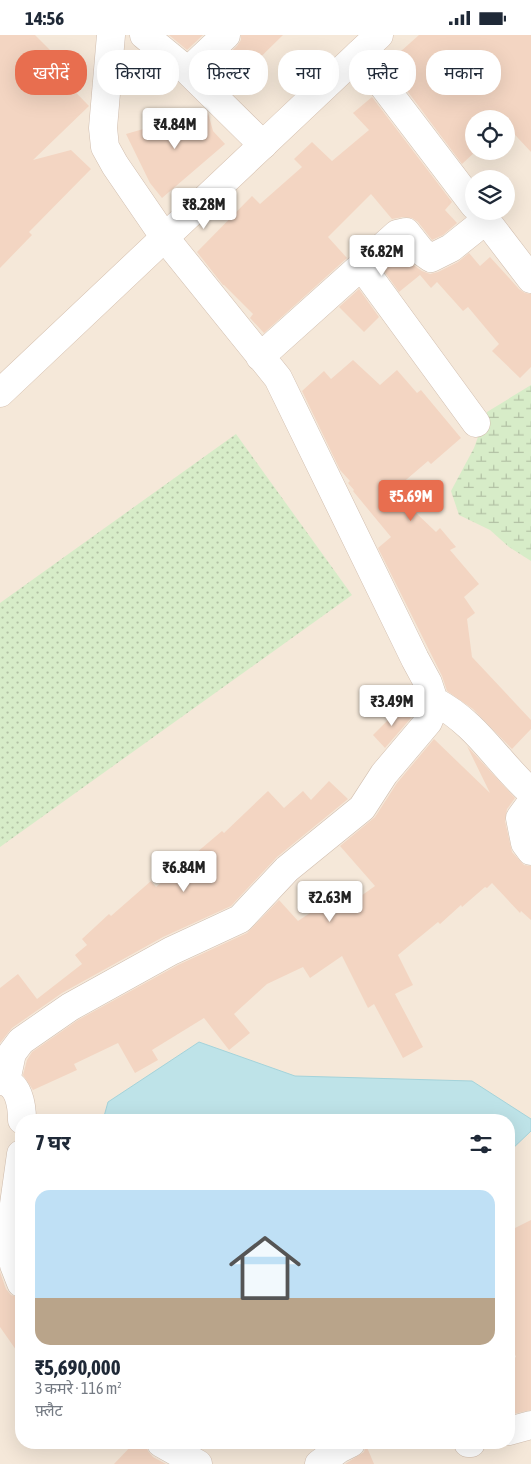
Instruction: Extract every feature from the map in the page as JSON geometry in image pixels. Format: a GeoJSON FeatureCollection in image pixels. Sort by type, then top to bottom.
{"type":"FeatureCollection","features":[{"type":"Feature","properties":{"kind":"street"},"geometry":{"type":"LineString","coordinates":[[22,1114],[22,1107],[17,1094],[11,1084],[3,1081],[12,1053],[21,1041],[70,1007],[171,951],[240,919],[287,869],[362,808],[384,774],[428,723],[434,708],[434,701],[428,683],[278,378],[165,238],[115,165],[106,147],[103,128],[111,35]]}},
{"type":"Feature","properties":{"kind":"street"},"geometry":{"type":"LineString","coordinates":[[144,35],[188,71],[263,145]]}},
{"type":"Feature","properties":{"kind":"street"},"geometry":{"type":"LineString","coordinates":[[188,71],[226,35]]}},
{"type":"Feature","properties":{"kind":"street"},"geometry":{"type":"LineString","coordinates":[[363,50],[379,35]]}},
{"type":"Feature","properties":{"kind":"street"},"geometry":{"type":"LineString","coordinates":[[0,393],[349,63]]}},
{"type":"Feature","properties":{"kind":"street"},"geometry":{"type":"LineString","coordinates":[[390,95],[465,194]]}},
{"type":"Feature","properties":{"kind":"street"},"geometry":{"type":"LineString","coordinates":[[260,357],[397,234],[406,232],[421,251],[431,258],[451,248],[473,220]]}},
{"type":"Feature","properties":{"kind":"street"},"geometry":{"type":"LineString","coordinates":[[485,220],[531,279]]}},
{"type":"Feature","properties":{"kind":"street"},"geometry":{"type":"LineString","coordinates":[[362,267],[476,423]]}},
{"type":"Feature","properties":{"kind":"street"},"geometry":{"type":"LineString","coordinates":[[434,701],[467,723],[498,755],[509,771],[531,792]]}},
{"type":"Feature","properties":{"kind":"street"},"geometry":{"type":"LineString","coordinates":[[531,803],[520,818],[525,843],[531,851]]}},
{"type":"Feature","properties":{"kind":"street"},"geometry":{"type":"LineString","coordinates":[[15,1197],[9,1240],[15,1268]]}},
{"type":"Feature","properties":{"kind":"street"},"geometry":{"type":"LineString","coordinates":[[515,1429],[531,1425]]}},
{"type":"Feature","properties":{"kind":"street"},"geometry":{"type":"LineString","coordinates":[[172,1449],[198,1464]]}},
{"type":"Feature","properties":{"kind":"street"},"geometry":{"type":"LineString","coordinates":[[319,1464],[339,1449]]}},
{"type":"Feature","properties":{"kind":"shaded area"},"geometry":{"type":"Polygon","coordinates":[[[0,35],[531,35],[531,1464],[0,1464],[0,35]]]}},
{"type":"Feature","properties":{"kind":"green space"},"geometry":{"type":"Polygon","coordinates":[[[531,385],[531,561],[509,547],[490,530],[459,515],[451,491],[474,448],[487,412],[531,385]]]}},
{"type":"Feature","properties":{"kind":"green space"},"geometry":{"type":"Polygon","coordinates":[[[236,434],[352,595],[0,847],[0,603],[236,434]]]}},
{"type":"Feature","properties":{"kind":"water"},"geometry":{"type":"Polygon","coordinates":[[[199,1042],[295,1076],[472,1081],[531,1119],[531,1131],[515,1146],[515,1114],[105,1114],[108,1102],[199,1042]]]}},
{"type":"Feature","properties":{"kind":"building"},"geometry":{"type":"Polygon","coordinates":[[[0,35],[35,35],[50,50],[15,50],[15,95],[78,95],[89,106],[33,160],[71,150],[91,169],[29,232],[32,235],[0,268],[0,35]]]}},
{"type":"Feature","properties":{"kind":"building"},"geometry":{"type":"Polygon","coordinates":[[[169,35],[203,35],[187,50],[169,35]]]}},
{"type":"Feature","properties":{"kind":"building"},"geometry":{"type":"Polygon","coordinates":[[[241,35],[283,35],[268,50],[233,50],[241,40],[241,35]]]}},
{"type":"Feature","properties":{"kind":"building"},"geometry":{"type":"Polygon","coordinates":[[[419,35],[531,35],[531,152],[515,135],[515,110],[465,110],[466,160],[462,164],[410,95],[416,95],[416,50],[402,50],[419,35]]]}},
{"type":"Feature","properties":{"kind":"building"},"geometry":{"type":"Polygon","coordinates":[[[372,97],[452,202],[445,210],[457,223],[443,235],[432,240],[418,222],[412,218],[392,219],[371,194],[328,237],[347,258],[264,333],[250,318],[253,314],[223,285],[197,252],[252,196],[260,204],[302,167],[294,159],[312,142],[332,161],[369,130],[353,113],[372,97]]]}},
{"type":"Feature","properties":{"kind":"building"},"geometry":{"type":"Polygon","coordinates":[[[206,111],[213,131],[225,144],[162,198],[150,183],[126,134],[206,111]]]}},
{"type":"Feature","properties":{"kind":"building"},"geometry":{"type":"Polygon","coordinates":[[[401,251],[412,264],[430,274],[458,262],[469,253],[480,266],[490,257],[519,289],[531,294],[531,367],[520,378],[492,351],[499,344],[468,307],[463,311],[437,282],[431,288],[420,275],[399,292],[382,268],[401,251]]]}},
{"type":"Feature","properties":{"kind":"building"},"geometry":{"type":"Polygon","coordinates":[[[359,289],[379,317],[364,332],[339,307],[359,289]]]}},
{"type":"Feature","properties":{"kind":"building"},"geometry":{"type":"Polygon","coordinates":[[[353,360],[380,385],[397,370],[417,393],[421,390],[461,438],[431,464],[428,461],[393,491],[436,532],[440,528],[456,547],[450,550],[479,584],[464,597],[475,613],[467,619],[472,657],[531,720],[531,729],[512,749],[473,709],[447,691],[442,676],[378,548],[391,537],[353,491],[348,483],[350,481],[340,470],[302,391],[324,371],[331,379],[353,360]]]}},
{"type":"Feature","properties":{"kind":"building"},"geometry":{"type":"Polygon","coordinates":[[[401,707],[411,718],[385,748],[373,735],[401,707]]]}},
{"type":"Feature","properties":{"kind":"building"},"geometry":{"type":"Polygon","coordinates":[[[434,739],[490,793],[467,746],[515,798],[507,809],[505,821],[512,852],[524,865],[531,866],[531,920],[521,911],[520,913],[492,883],[462,907],[461,905],[440,924],[438,922],[398,955],[413,985],[395,994],[423,1047],[403,1058],[374,1004],[368,1008],[342,956],[310,978],[303,967],[267,984],[234,1014],[250,1033],[229,1050],[204,1018],[152,1050],[158,1060],[135,1073],[118,1043],[74,1064],[77,1070],[33,1090],[23,1075],[27,1060],[32,1052],[78,1020],[178,965],[247,933],[279,900],[298,921],[322,905],[330,918],[375,886],[340,846],[375,817],[397,783],[434,739]]]}},
{"type":"Feature","properties":{"kind":"building"},"geometry":{"type":"Polygon","coordinates":[[[329,781],[348,799],[277,857],[231,906],[163,937],[62,993],[12,1028],[0,1043],[0,988],[18,974],[37,999],[82,964],[75,955],[87,945],[82,939],[109,914],[111,916],[151,881],[156,887],[222,831],[224,833],[268,791],[284,808],[303,791],[311,800],[329,781]]]}},
{"type":"Feature","properties":{"kind":"building"},"geometry":{"type":"Polygon","coordinates":[[[531,1220],[531,1410],[515,1414],[516,1357],[515,1228],[531,1220]]]}},
{"type":"Feature","properties":{"kind":"building"},"geometry":{"type":"Polygon","coordinates":[[[0,1272],[6,1289],[11,1295],[15,1296],[15,1348],[0,1327],[0,1272]]]}},
{"type":"Feature","properties":{"kind":"building"},"geometry":{"type":"Polygon","coordinates":[[[128,1449],[147,1449],[153,1457],[166,1464],[114,1464],[128,1449]]]}},
{"type":"Feature","properties":{"kind":"building"},"geometry":{"type":"Polygon","coordinates":[[[365,1449],[368,1449],[374,1464],[345,1464],[364,1452],[365,1449]]]}}]}
